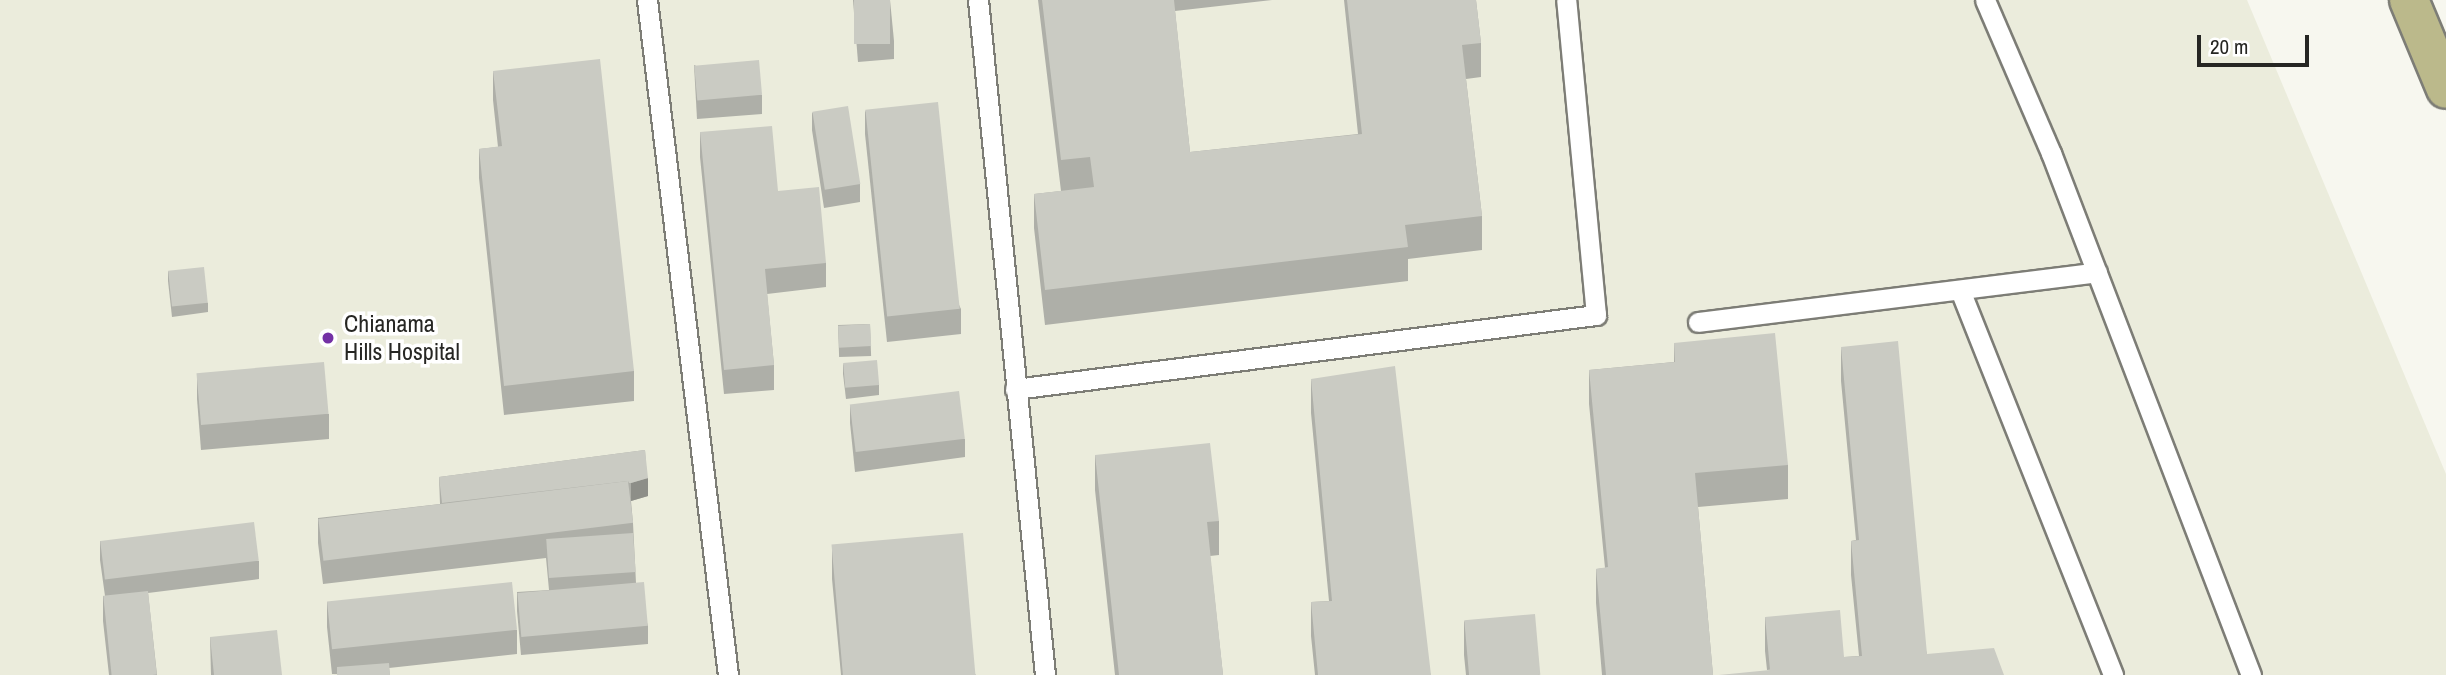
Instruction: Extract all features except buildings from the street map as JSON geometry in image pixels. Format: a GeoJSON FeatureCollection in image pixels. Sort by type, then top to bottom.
{"type":"FeatureCollection","features":[{"type":"Feature","properties":{"kind":"main road"},"geometry":{"type":"LineString","coordinates":[[2409,0],[2446,89]]}},
{"type":"Feature","properties":{"kind":"lane"},"geometry":{"type":"LineString","coordinates":[[647,0],[728,675]]}},
{"type":"Feature","properties":{"kind":"lane"},"geometry":{"type":"LineString","coordinates":[[978,0],[1045,675]]}},
{"type":"Feature","properties":{"kind":"lane"},"geometry":{"type":"LineString","coordinates":[[1015,389],[1596,315],[1566,0]]}},
{"type":"Feature","properties":{"kind":"lane"},"geometry":{"type":"LineString","coordinates":[[1985,0],[2097,272],[2251,675]]}},
{"type":"Feature","properties":{"kind":"lane"},"geometry":{"type":"LineString","coordinates":[[1698,322],[2097,272]]}},
{"type":"Feature","properties":{"kind":"lane"},"geometry":{"type":"LineString","coordinates":[[1960,290],[2113,675]]}},
{"type":"Feature","properties":{"kind":"shaded area"},"geometry":{"type":"Polygon","coordinates":[[[0,0],[2247,0],[2446,474],[2446,675],[0,675],[0,0]]]}},
{"type":"Feature","properties":{"kind":"place","name":"Chianama Hills Hospital"},"geometry":{"type":"Point","coordinates":[328,338]}}]}
